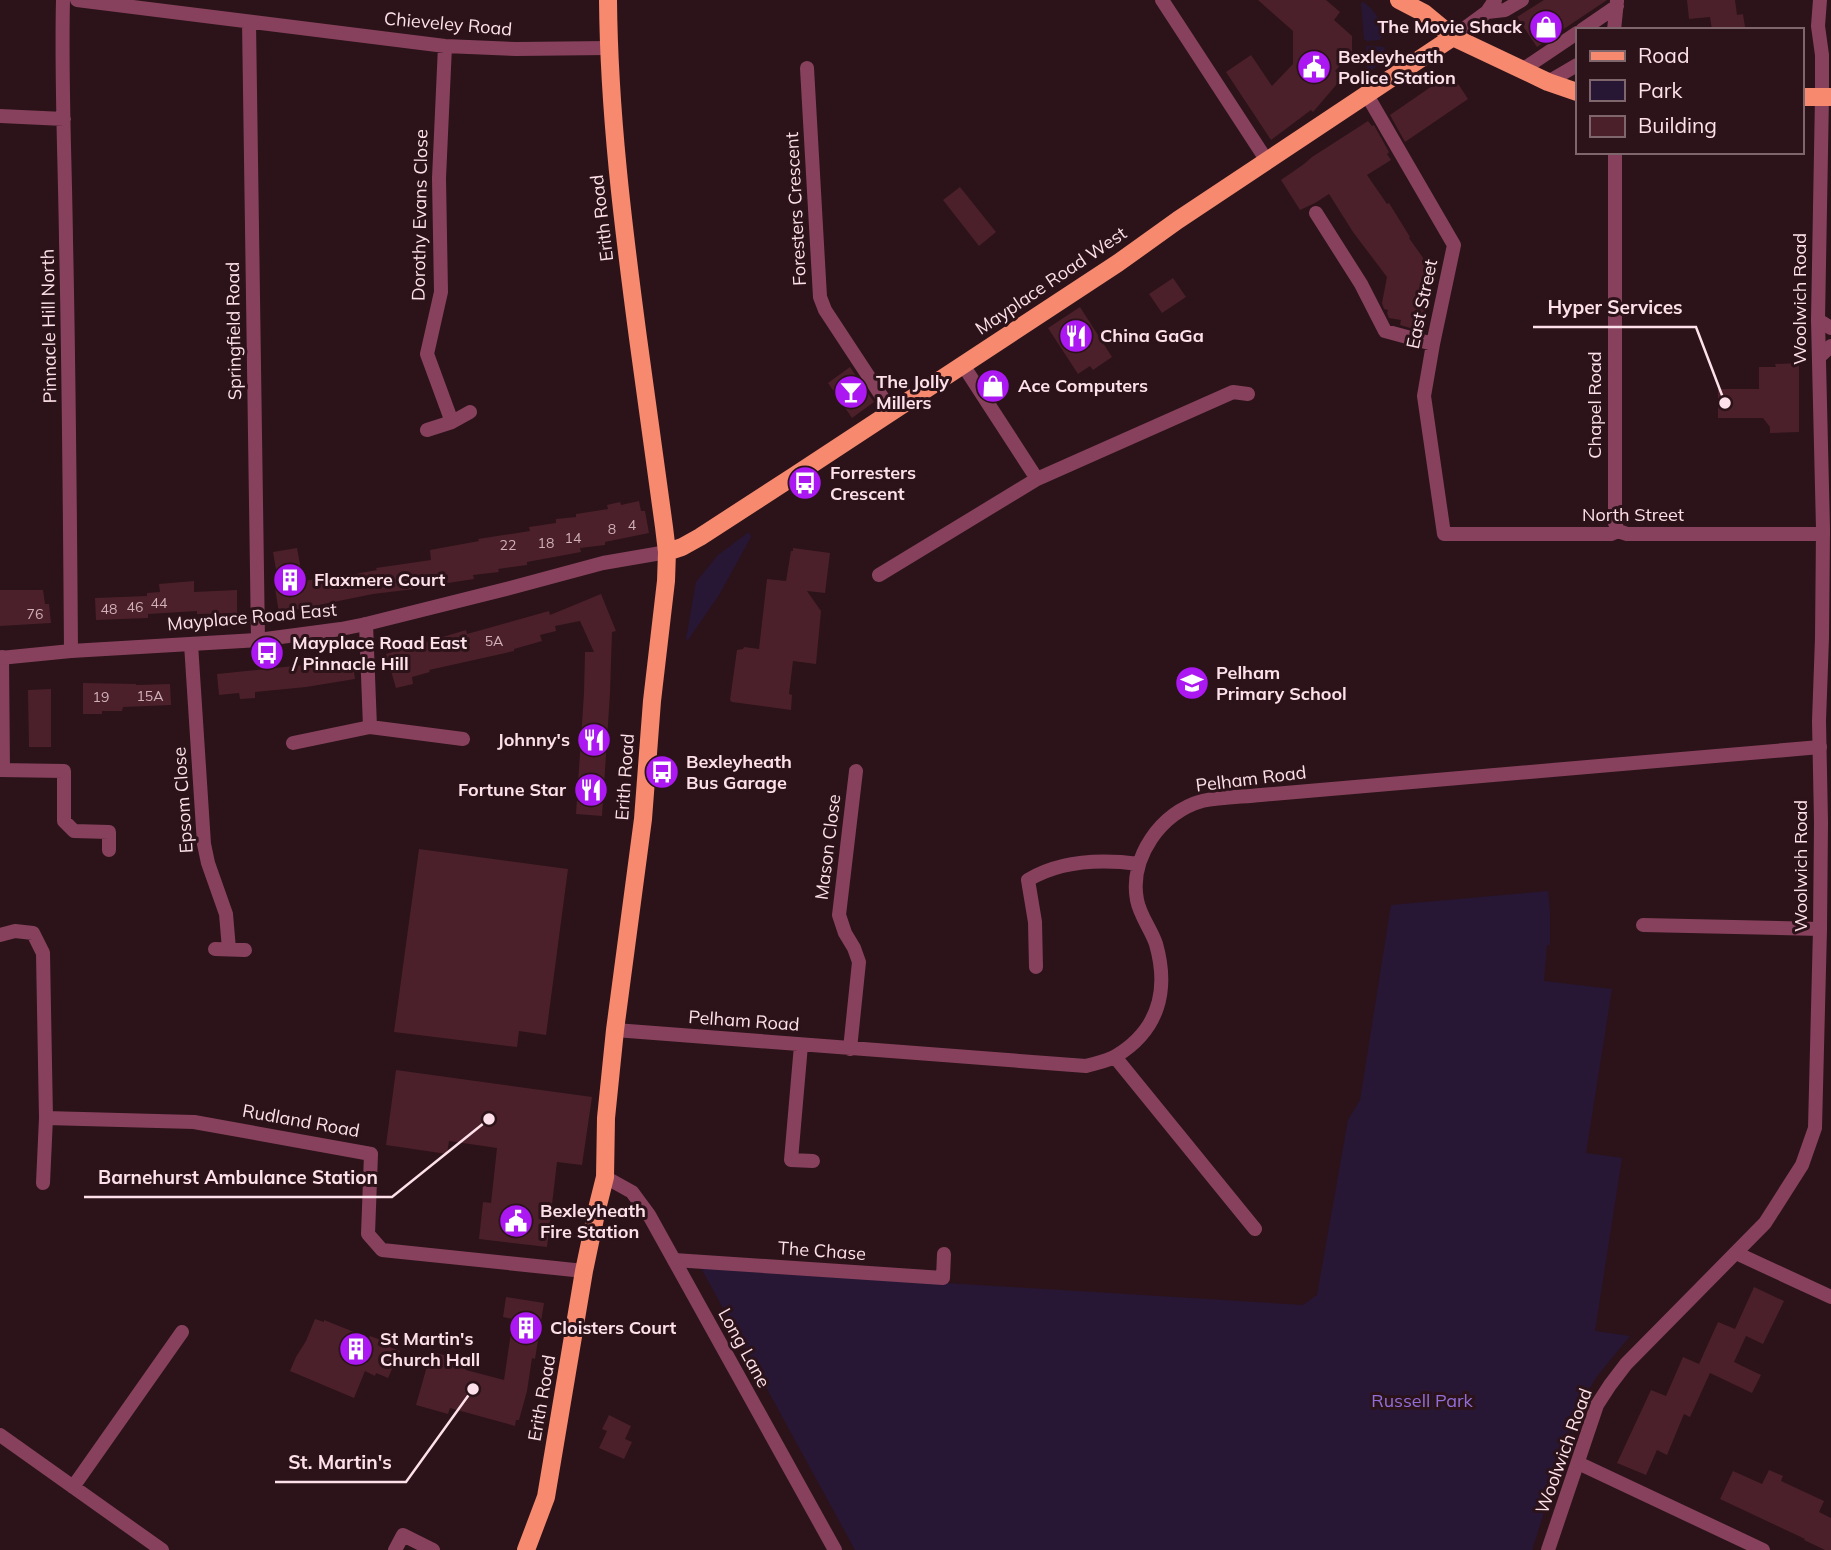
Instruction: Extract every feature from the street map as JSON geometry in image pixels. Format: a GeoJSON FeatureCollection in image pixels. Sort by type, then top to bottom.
{"type":"FeatureCollection","features":[{"type":"Feature","properties":{"kind":"main road","name":"Erith Road"},"geometry":{"type":"LineString","coordinates":[[526,1550],[546,1497],[584,1271],[605,1177],[606,1118],[615,1030],[643,820],[652,701],[666,581],[667,552],[622,215],[608,48],[608,0]]}},
{"type":"Feature","properties":{"kind":"main road"},"geometry":{"type":"LineString","coordinates":[[1399,0],[1424,13],[1453,37],[1548,82],[1576,92]]}},
{"type":"Feature","properties":{"kind":"main road","name":"Mayplace Road West"},"geometry":{"type":"LineString","coordinates":[[667,552],[700,537],[892,412],[1267,161],[1369,99],[1453,37]]}},
{"type":"Feature","properties":{"kind":"main road"},"geometry":{"type":"LineString","coordinates":[[1803,97],[1826,96]]}},
{"type":"Feature","properties":{"kind":"street","name":"Pinnacle Hill North"},"geometry":{"type":"LineString","coordinates":[[63,0],[61,54],[70,436],[71,651]]}},
{"type":"Feature","properties":{"kind":"street","name":"Chieveley Road"},"geometry":{"type":"LineString","coordinates":[[77,0],[445,46],[516,49],[608,48]]}},
{"type":"Feature","properties":{"kind":"street"},"geometry":{"type":"LineString","coordinates":[[1162,0],[1267,161]]}},
{"type":"Feature","properties":{"kind":"street"},"geometry":{"type":"LineString","coordinates":[[1453,37],[1491,6],[1505,10],[1522,0]]}},
{"type":"Feature","properties":{"kind":"street","name":"Woolwich Road"},"geometry":{"type":"LineString","coordinates":[[1548,1550],[1598,1405],[1610,1385],[1626,1364],[1765,1223],[1802,1165],[1815,1128],[1820,929],[1819,747],[1823,534],[1818,320],[1826,96],[1818,26],[1820,0]]}},
{"type":"Feature","properties":{"kind":"street"},"geometry":{"type":"LineString","coordinates":[[1585,28],[1617,3]]}},
{"type":"Feature","properties":{"kind":"street"},"geometry":{"type":"LineString","coordinates":[[1614,28],[1617,3]]}},
{"type":"Feature","properties":{"kind":"street","name":"Springfield Road"},"geometry":{"type":"LineString","coordinates":[[249,22],[258,640]]}},
{"type":"Feature","properties":{"kind":"street"},"geometry":{"type":"LineString","coordinates":[[1522,70],[1576,34]]}},
{"type":"Feature","properties":{"kind":"street","name":"Dorothy Evans Close"},"geometry":{"type":"LineString","coordinates":[[445,46],[439,178],[441,292],[427,354],[452,422]]}},
{"type":"Feature","properties":{"kind":"street"},"geometry":{"type":"LineString","coordinates":[[1548,82],[1576,66]]}},
{"type":"Feature","properties":{"kind":"street","name":"Foresters Crescent"},"geometry":{"type":"LineString","coordinates":[[807,68],[820,298],[825,310],[892,412]]}},
{"type":"Feature","properties":{"kind":"street","name":"East Street"},"geometry":{"type":"LineString","coordinates":[[1369,99],[1454,245],[1424,396],[1444,534]]}},
{"type":"Feature","properties":{"kind":"street"},"geometry":{"type":"LineString","coordinates":[[0,116],[64,119]]}},
{"type":"Feature","properties":{"kind":"street","name":"Chapel Road"},"geometry":{"type":"LineString","coordinates":[[1615,154],[1614,509],[1618,530]]}},
{"type":"Feature","properties":{"kind":"street"},"geometry":{"type":"LineString","coordinates":[[1316,213],[1361,284],[1385,331],[1433,344]]}},
{"type":"Feature","properties":{"kind":"street"},"geometry":{"type":"LineString","coordinates":[[1818,320],[1831,328]]}},
{"type":"Feature","properties":{"kind":"street"},"geometry":{"type":"LineString","coordinates":[[1819,357],[1831,346]]}},
{"type":"Feature","properties":{"kind":"street"},"geometry":{"type":"LineString","coordinates":[[963,365],[1037,479]]}},
{"type":"Feature","properties":{"kind":"street"},"geometry":{"type":"LineString","coordinates":[[879,575],[1037,479],[1233,392],[1248,394]]}},
{"type":"Feature","properties":{"kind":"street"},"geometry":{"type":"LineString","coordinates":[[427,430],[452,422],[470,412]]}},
{"type":"Feature","properties":{"kind":"street","name":"North Street"},"geometry":{"type":"LineString","coordinates":[[1444,534],[1611,534],[1618,530],[1627,534],[1823,534]]}},
{"type":"Feature","properties":{"kind":"street","name":"Mayplace Road East"},"geometry":{"type":"LineString","coordinates":[[1,658],[9,655],[258,640],[366,624],[603,563],[667,552]]}},
{"type":"Feature","properties":{"kind":"street"},"geometry":{"type":"LineString","coordinates":[[366,624],[370,727]]}},
{"type":"Feature","properties":{"kind":"street","name":"Epsom Close"},"geometry":{"type":"LineString","coordinates":[[191,644],[204,844],[226,914],[222,950],[245,950]]}},
{"type":"Feature","properties":{"kind":"street"},"geometry":{"type":"LineString","coordinates":[[1,658],[2,770],[64,771],[64,821],[74,831],[109,832],[109,850]]}},
{"type":"Feature","properties":{"kind":"street"},"geometry":{"type":"LineString","coordinates":[[293,743],[370,727],[463,738]]}},
{"type":"Feature","properties":{"kind":"street","name":"Pelham Road"},"geometry":{"type":"LineString","coordinates":[[615,1030],[1086,1066],[1115,1057],[1136,1041],[1152,1020],[1159,1003],[1161,965],[1154,940],[1136,899],[1136,878],[1149,840],[1166,821],[1184,808],[1202,801],[1819,747]]}},
{"type":"Feature","properties":{"kind":"street","name":"Mason Close"},"geometry":{"type":"LineString","coordinates":[[850,1049],[859,962],[839,915],[856,771]]}},
{"type":"Feature","properties":{"kind":"street"},"geometry":{"type":"LineString","coordinates":[[1036,967],[1035,922],[1028,880],[1044,871],[1086,862],[1113,860],[1139,864]]}},
{"type":"Feature","properties":{"kind":"street"},"geometry":{"type":"LineString","coordinates":[[1643,925],[1820,929]]}},
{"type":"Feature","properties":{"kind":"street"},"geometry":{"type":"LineString","coordinates":[[0,935],[15,931],[33,933],[43,953],[46,1118],[43,1183]]}},
{"type":"Feature","properties":{"kind":"street"},"geometry":{"type":"LineString","coordinates":[[802,1045],[791,1160],[813,1161]]}},
{"type":"Feature","properties":{"kind":"street"},"geometry":{"type":"LineString","coordinates":[[1115,1057],[1255,1229]]}},
{"type":"Feature","properties":{"kind":"street","name":"Rudland Road"},"geometry":{"type":"LineString","coordinates":[[46,1118],[194,1122],[371,1154],[368,1234],[382,1250],[584,1271]]}},
{"type":"Feature","properties":{"kind":"street","name":"Long Lane"},"geometry":{"type":"LineString","coordinates":[[605,1177],[632,1192],[649,1216],[835,1550]]}},
{"type":"Feature","properties":{"kind":"street"},"geometry":{"type":"LineString","coordinates":[[1736,1253],[1831,1297]]}},
{"type":"Feature","properties":{"kind":"street","name":"The Chase"},"geometry":{"type":"LineString","coordinates":[[674,1260],[943,1278],[944,1254]]}},
{"type":"Feature","properties":{"kind":"street"},"geometry":{"type":"LineString","coordinates":[[73,1487],[181,1332]]}},
{"type":"Feature","properties":{"kind":"street"},"geometry":{"type":"LineString","coordinates":[[0,1434],[162,1550]]}},
{"type":"Feature","properties":{"kind":"street"},"geometry":{"type":"LineString","coordinates":[[1578,1463],[1763,1550]]}},
{"type":"Feature","properties":{"kind":"street"},"geometry":{"type":"LineString","coordinates":[[395,1550],[403,1535],[433,1550]]}},
{"type":"Feature","properties":{"kind":"green space"},"geometry":{"type":"Polygon","coordinates":[[[1363,2],[1381,23],[1384,32],[1380,40],[1364,39],[1363,2]]]}},
{"type":"Feature","properties":{"kind":"green space"},"geometry":{"type":"Polygon","coordinates":[[[1367,46],[1385,47],[1381,62],[1369,73],[1367,70],[1367,46]]]}},
{"type":"Feature","properties":{"kind":"green space"},"geometry":{"type":"Polygon","coordinates":[[[749,532],[751,537],[719,595],[688,640],[686,639],[696,582],[718,555],[749,532]]]}},
{"type":"Feature","properties":{"kind":"green space","name":"Russell Park"},"geometry":{"type":"Polygon","coordinates":[[[1548,891],[1550,945],[1547,945],[1544,981],[1612,989],[1586,1153],[1622,1158],[1595,1331],[1630,1336],[1598,1375],[1579,1405],[1532,1550],[855,1550],[701,1268],[1303,1305],[1317,1295],[1348,1120],[1360,1100],[1391,905],[1548,891]]]}},
{"type":"Feature","properties":{"kind":"building","name":"Bexleyheath Police Station"},"geometry":{"type":"Polygon","coordinates":[[[1258,0],[1326,0],[1340,12],[1334,20],[1352,36],[1352,53],[1335,71],[1343,77],[1313,112],[1311,110],[1271,140],[1226,72],[1251,55],[1272,86],[1293,64],[1293,31],[1258,0]]]}},
{"type":"Feature","properties":{"kind":"building","name":"The Movie Shack"},"geometry":{"type":"Polygon","coordinates":[[[1544,0],[1607,0],[1537,47],[1517,17],[1544,0]]]}},
{"type":"Feature","properties":{"kind":"building"},"geometry":{"type":"Polygon","coordinates":[[[1687,0],[1735,0],[1737,15],[1743,14],[1745,27],[1712,28],[1710,17],[1689,19],[1687,0]]]}},
{"type":"Feature","properties":{"kind":"building"},"geometry":{"type":"Polygon","coordinates":[[[1451,73],[1468,99],[1405,142],[1390,115],[1451,73]]]}},
{"type":"Feature","properties":{"kind":"building"},"geometry":{"type":"Polygon","coordinates":[[[1368,121],[1374,125],[1391,160],[1367,175],[1387,204],[1389,203],[1426,262],[1429,261],[1432,281],[1424,318],[1421,324],[1418,323],[1417,330],[1400,325],[1401,320],[1389,318],[1388,310],[1384,309],[1382,303],[1387,277],[1329,194],[1300,210],[1281,180],[1368,121]]]}},
{"type":"Feature","properties":{"kind":"building"},"geometry":{"type":"Polygon","coordinates":[[[960,187],[996,232],[979,246],[943,200],[960,187]]]}},
{"type":"Feature","properties":{"kind":"building"},"geometry":{"type":"Polygon","coordinates":[[[1173,278],[1186,297],[1162,313],[1149,294],[1173,278]]]}},
{"type":"Feature","properties":{"kind":"building","name":"China GaGa"},"geometry":{"type":"Polygon","coordinates":[[[1080,307],[1112,357],[1093,370],[1090,366],[1078,374],[1048,328],[1080,307]]]}},
{"type":"Feature","properties":{"kind":"building"},"geometry":{"type":"Polygon","coordinates":[[[1799,363],[1799,432],[1770,433],[1770,427],[1763,418],[1718,418],[1718,389],[1759,389],[1759,367],[1799,363]]]}},
{"type":"Feature","properties":{"kind":"building","name":"The Jolly Millers"},"geometry":{"type":"Polygon","coordinates":[[[850,367],[874,402],[852,418],[828,383],[850,367]]]}},
{"type":"Feature","properties":{"kind":"building"},"geometry":{"type":"Polygon","coordinates":[[[639,501],[641,511],[645,511],[649,533],[605,542],[605,545],[580,548],[581,552],[527,562],[527,565],[498,569],[499,572],[473,575],[474,579],[448,585],[373,594],[279,613],[275,588],[279,587],[273,552],[297,548],[303,581],[323,580],[377,570],[376,568],[431,560],[430,550],[530,531],[529,527],[556,523],[556,519],[608,509],[607,505],[620,502],[621,505],[639,501]]]}},
{"type":"Feature","properties":{"kind":"building"},"geometry":{"type":"Polygon","coordinates":[[[793,548],[830,553],[825,593],[807,591],[821,611],[816,664],[793,661],[789,694],[792,695],[791,710],[732,702],[730,700],[737,650],[744,647],[759,649],[767,579],[786,581],[793,548]]]}},
{"type":"Feature","properties":{"kind":"building"},"geometry":{"type":"Polygon","coordinates":[[[194,581],[194,592],[237,590],[237,613],[197,614],[197,611],[148,614],[148,618],[96,620],[95,598],[147,596],[147,593],[160,592],[159,584],[194,581]]]}},
{"type":"Feature","properties":{"kind":"building"},"geometry":{"type":"Polygon","coordinates":[[[0,590],[43,590],[45,604],[49,604],[51,623],[0,626],[0,590]]]}},
{"type":"Feature","properties":{"kind":"building"},"geometry":{"type":"Polygon","coordinates":[[[601,594],[616,631],[612,632],[602,816],[576,814],[585,652],[594,652],[580,621],[555,626],[556,631],[540,635],[542,641],[514,651],[429,670],[430,672],[412,677],[413,684],[396,688],[386,654],[466,630],[467,634],[549,611],[550,615],[601,594]]]}},
{"type":"Feature","properties":{"kind":"building"},"geometry":{"type":"Polygon","coordinates":[[[352,658],[355,679],[255,692],[255,698],[240,699],[239,693],[219,695],[217,674],[352,658]]]}},
{"type":"Feature","properties":{"kind":"building"},"geometry":{"type":"Polygon","coordinates":[[[83,683],[170,684],[171,705],[123,707],[122,711],[83,714],[83,683]]]}},
{"type":"Feature","properties":{"kind":"building"},"geometry":{"type":"Polygon","coordinates":[[[51,689],[51,747],[29,747],[28,690],[51,689]]]}},
{"type":"Feature","properties":{"kind":"building"},"geometry":{"type":"Polygon","coordinates":[[[419,849],[568,869],[546,1035],[519,1031],[517,1047],[394,1032],[419,849]]]}},
{"type":"Feature","properties":{"kind":"building"},"geometry":{"type":"Polygon","coordinates":[[[396,1070],[592,1097],[582,1165],[557,1162],[547,1247],[479,1239],[483,1202],[491,1203],[497,1148],[449,1141],[447,1154],[386,1145],[396,1070]]]}},
{"type":"Feature","properties":{"kind":"building"},"geometry":{"type":"Polygon","coordinates":[[[1754,1287],[1784,1301],[1763,1344],[1746,1336],[1734,1362],[1761,1375],[1752,1393],[1710,1373],[1690,1417],[1684,1414],[1667,1455],[1657,1450],[1646,1475],[1617,1463],[1651,1390],[1666,1396],[1683,1357],[1699,1364],[1718,1322],[1735,1329],[1754,1287]]]}},
{"type":"Feature","properties":{"kind":"building"},"geometry":{"type":"Polygon","coordinates":[[[506,1297],[544,1303],[535,1359],[532,1358],[527,1391],[515,1426],[450,1408],[448,1414],[416,1405],[431,1352],[461,1359],[466,1370],[504,1380],[513,1319],[503,1317],[506,1297]]]}},
{"type":"Feature","properties":{"kind":"building"},"geometry":{"type":"Polygon","coordinates":[[[315,1319],[389,1343],[387,1346],[400,1351],[388,1378],[365,1371],[354,1398],[290,1371],[315,1319]]]}},
{"type":"Feature","properties":{"kind":"building"},"geometry":{"type":"Polygon","coordinates":[[[609,1415],[631,1426],[625,1439],[632,1442],[624,1459],[599,1448],[607,1431],[602,1429],[609,1415]]]}},
{"type":"Feature","properties":{"kind":"building"},"geometry":{"type":"Polygon","coordinates":[[[1769,1470],[1783,1476],[1781,1481],[1824,1501],[1819,1512],[1831,1518],[1831,1550],[1825,1550],[1720,1499],[1733,1471],[1762,1484],[1769,1470]]]}},
{"type":"Feature","properties":{"kind":"place","name":"The Movie Shack"},"geometry":{"type":"Point","coordinates":[1546,27]}},
{"type":"Feature","properties":{"kind":"place","name":"Bexleyheath Police Station"},"geometry":{"type":"Point","coordinates":[1314,67]}},
{"type":"Feature","properties":{"kind":"place","name":"China GaGa"},"geometry":{"type":"Point","coordinates":[1076,336]}},
{"type":"Feature","properties":{"kind":"place","name":"Ace Computers"},"geometry":{"type":"Point","coordinates":[993,386]}},
{"type":"Feature","properties":{"kind":"place","name":"The Jolly Millers"},"geometry":{"type":"Point","coordinates":[851,392]}},
{"type":"Feature","properties":{"kind":"place","name":"Hyper Services"},"geometry":{"type":"Point","coordinates":[1725,403]}},
{"type":"Feature","properties":{"kind":"place","name":"Forresters Crescent"},"geometry":{"type":"Point","coordinates":[805,483]}},
{"type":"Feature","properties":{"kind":"place","name":"Flaxmere Court"},"geometry":{"type":"Point","coordinates":[290,580]}},
{"type":"Feature","properties":{"kind":"place","name":"Mayplace Road East / Pinnacle Hill"},"geometry":{"type":"Point","coordinates":[267,653]}},
{"type":"Feature","properties":{"kind":"place","name":"Pelham Primary School"},"geometry":{"type":"Point","coordinates":[1192,683]}},
{"type":"Feature","properties":{"kind":"place","name":"Johnny's"},"geometry":{"type":"Point","coordinates":[594,740]}},
{"type":"Feature","properties":{"kind":"place","name":"Bexleyheath Bus Garage"},"geometry":{"type":"Point","coordinates":[662,772]}},
{"type":"Feature","properties":{"kind":"place","name":"Fortune Star"},"geometry":{"type":"Point","coordinates":[591,790]}},
{"type":"Feature","properties":{"kind":"place","name":"Barnehurst Ambulance Station"},"geometry":{"type":"Point","coordinates":[489,1119]}},
{"type":"Feature","properties":{"kind":"place","name":"Bexleyheath Fire Station"},"geometry":{"type":"Point","coordinates":[516,1221]}},
{"type":"Feature","properties":{"kind":"place","name":"Cloisters Court"},"geometry":{"type":"Point","coordinates":[526,1328]}},
{"type":"Feature","properties":{"kind":"place","name":"St Martin's Church Hall"},"geometry":{"type":"Point","coordinates":[356,1349]}},
{"type":"Feature","properties":{"kind":"place","name":"St. Martin's"},"geometry":{"type":"Point","coordinates":[473,1389]}}]}
